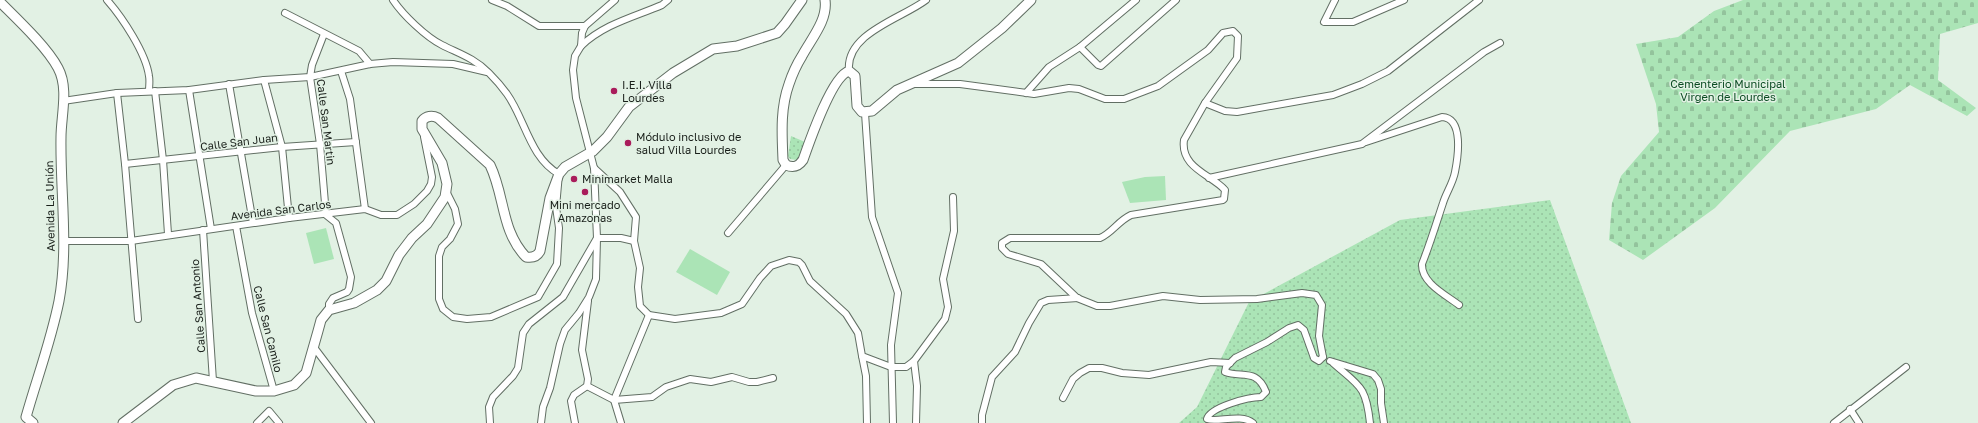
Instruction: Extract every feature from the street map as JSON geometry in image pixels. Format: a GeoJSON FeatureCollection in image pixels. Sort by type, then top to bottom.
{"type":"FeatureCollection","features":[{"type":"Feature","properties":{"kind":"main road"},"geometry":{"type":"LineString","coordinates":[[123,423],[173,385],[196,378],[256,391],[274,391],[294,385],[306,374],[322,320],[329,310],[354,303],[377,290],[386,281],[398,255],[431,220],[447,193],[447,184],[442,163],[422,129],[423,120],[429,116],[437,117],[490,165],[495,175],[503,214],[516,247],[526,257],[533,258],[540,251],[549,204],[559,174],[565,167],[590,153],[607,137],[629,107],[662,81],[713,49],[737,46],[777,33],[802,0]]}},
{"type":"Feature","properties":{"kind":"main road"},"geometry":{"type":"LineString","coordinates":[[825,0],[826,7],[815,35],[801,56],[789,84],[782,111],[783,160],[786,165],[791,167],[797,166],[803,160],[833,88],[843,74],[849,71],[855,76],[857,106],[859,110],[865,113],[872,112],[896,90],[958,63],[1002,28],[1031,0]]}},
{"type":"Feature","properties":{"kind":"main road","name":"Avenida La Unión"},"geometry":{"type":"LineString","coordinates":[[0,2],[44,49],[58,68],[63,83],[61,137],[64,241],[59,300],[46,355],[26,417],[33,423]]}},
{"type":"Feature","properties":{"kind":"street"},"geometry":{"type":"LineString","coordinates":[[107,0],[125,23],[146,64],[150,76],[163,160],[168,234]]}},
{"type":"Feature","properties":{"kind":"street"},"geometry":{"type":"LineString","coordinates":[[393,0],[412,22],[441,45],[475,60],[488,72],[507,94],[544,164],[559,174],[556,207],[559,228],[557,264],[538,297],[491,317],[467,319],[453,317],[443,309],[439,299],[439,256],[442,247],[450,239],[458,224],[455,209],[447,193]]}},
{"type":"Feature","properties":{"kind":"street"},"geometry":{"type":"LineString","coordinates":[[492,0],[507,6],[539,26],[585,26]]}},
{"type":"Feature","properties":{"kind":"street"},"geometry":{"type":"LineString","coordinates":[[581,46],[582,33],[585,26],[616,0]]}},
{"type":"Feature","properties":{"kind":"street"},"geometry":{"type":"LineString","coordinates":[[541,423],[543,407],[550,388],[560,344],[565,330],[579,313],[589,297],[596,279],[597,238],[594,168],[576,98],[573,70],[575,56],[581,46],[590,37],[604,29],[662,5],[668,0]]}},
{"type":"Feature","properties":{"kind":"street"},"geometry":{"type":"LineString","coordinates":[[849,71],[848,63],[851,55],[862,39],[926,0]]}},
{"type":"Feature","properties":{"kind":"street"},"geometry":{"type":"LineString","coordinates":[[1026,93],[1049,67],[1080,47],[1136,0]]}},
{"type":"Feature","properties":{"kind":"street"},"geometry":{"type":"LineString","coordinates":[[1080,47],[1098,65],[1101,66],[1176,0]]}},
{"type":"Feature","properties":{"kind":"street"},"geometry":{"type":"LineString","coordinates":[[1335,0],[1324,22],[1354,22],[1404,0]]}},
{"type":"Feature","properties":{"kind":"street"},"geometry":{"type":"LineString","coordinates":[[1206,103],[1225,111],[1237,112],[1332,95],[1388,71],[1480,0]]}},
{"type":"Feature","properties":{"kind":"street"},"geometry":{"type":"LineString","coordinates":[[285,13],[359,51],[370,64]]}},
{"type":"Feature","properties":{"kind":"street"},"geometry":{"type":"LineString","coordinates":[[910,84],[960,84],[1034,94],[1069,88],[1079,89],[1105,99],[1124,99],[1158,86],[1208,50],[1223,33],[1233,31],[1238,36],[1237,58],[1206,103],[1184,140],[1183,147],[1198,172],[1225,190],[1225,196],[1222,200],[1131,215],[1123,219],[1108,234],[1100,238],[1010,238],[1002,243],[1002,248],[1008,254],[1041,264],[1078,298],[1098,306],[1110,306],[1163,296],[1200,300],[1257,299],[1310,293],[1319,297],[1322,305],[1319,336],[1323,357],[1359,384],[1364,392],[1370,423]]}},
{"type":"Feature","properties":{"kind":"street","name":"Calle San Martin"},"geometry":{"type":"LineString","coordinates":[[324,34],[312,65],[310,77],[320,144],[326,214]]}},
{"type":"Feature","properties":{"kind":"street"},"geometry":{"type":"LineString","coordinates":[[1362,144],[1484,52],[1500,43]]}},
{"type":"Feature","properties":{"kind":"street"},"geometry":{"type":"LineString","coordinates":[[63,101],[117,93],[189,90],[264,80],[310,77],[370,64],[392,62],[453,64],[488,72]]}},
{"type":"Feature","properties":{"kind":"street"},"geometry":{"type":"LineString","coordinates":[[341,71],[350,99],[365,209]]}},
{"type":"Feature","properties":{"kind":"street"},"geometry":{"type":"LineString","coordinates":[[264,80],[282,147],[289,218]]}},
{"type":"Feature","properties":{"kind":"street"},"geometry":{"type":"LineString","coordinates":[[229,84],[253,223]]}},
{"type":"Feature","properties":{"kind":"street"},"geometry":{"type":"LineString","coordinates":[[189,90],[211,229]]}},
{"type":"Feature","properties":{"kind":"street"},"geometry":{"type":"LineString","coordinates":[[117,93],[125,164],[138,319]]}},
{"type":"Feature","properties":{"kind":"street"},"geometry":{"type":"LineString","coordinates":[[865,113],[872,217],[898,293],[891,345],[893,423]]}},
{"type":"Feature","properties":{"kind":"street"},"geometry":{"type":"LineString","coordinates":[[1209,178],[1362,144],[1442,117],[1448,117],[1453,122],[1457,130],[1458,144],[1455,173],[1443,202],[1436,228],[1422,264],[1422,270],[1428,281],[1459,306]]}},
{"type":"Feature","properties":{"kind":"street","name":"Avenida San Carlos"},"geometry":{"type":"LineString","coordinates":[[64,241],[131,241],[168,234],[365,209],[381,215],[397,215],[414,204],[427,191],[432,177],[422,129]]}},
{"type":"Feature","properties":{"kind":"street","name":"Calle San Juan"},"geometry":{"type":"LineString","coordinates":[[125,164],[241,153],[282,147],[356,142]]}},
{"type":"Feature","properties":{"kind":"street"},"geometry":{"type":"LineString","coordinates":[[728,233],[786,165]]}},
{"type":"Feature","properties":{"kind":"street"},"geometry":{"type":"LineString","coordinates":[[594,168],[620,192],[632,208],[636,217],[634,241],[640,268],[638,287],[640,306],[649,315],[675,320],[721,313],[742,304],[760,278],[771,266],[783,260],[799,262],[810,281],[846,314],[858,333],[866,376],[867,423]]}},
{"type":"Feature","properties":{"kind":"street"},"geometry":{"type":"LineString","coordinates":[[862,356],[891,367],[906,367],[914,361],[945,319],[948,307],[943,279],[954,231],[952,198]]}},
{"type":"Feature","properties":{"kind":"street"},"geometry":{"type":"LineString","coordinates":[[326,214],[336,223],[351,277],[347,292],[333,298],[329,304],[329,310]]}},
{"type":"Feature","properties":{"kind":"street","name":"Calle San Camilo"},"geometry":{"type":"LineString","coordinates":[[236,226],[252,313],[274,391]]}},
{"type":"Feature","properties":{"kind":"street","name":"Calle San Antonio"},"geometry":{"type":"LineString","coordinates":[[203,230],[213,381]]}},
{"type":"Feature","properties":{"kind":"street"},"geometry":{"type":"LineString","coordinates":[[597,238],[621,238],[634,241]]}},
{"type":"Feature","properties":{"kind":"street"},"geometry":{"type":"LineString","coordinates":[[490,423],[489,407],[493,397],[513,376],[518,368],[523,333],[529,324],[563,297],[597,238]]}},
{"type":"Feature","properties":{"kind":"street"},"geometry":{"type":"LineString","coordinates":[[575,423],[571,401],[574,396],[586,386],[588,379],[582,350],[589,297]]}},
{"type":"Feature","properties":{"kind":"street"},"geometry":{"type":"LineString","coordinates":[[982,423],[982,415],[992,377],[1015,352],[1029,322],[1039,306],[1048,300],[1078,298]]}},
{"type":"Feature","properties":{"kind":"street"},"geometry":{"type":"LineString","coordinates":[[621,423],[614,400],[649,315]]}},
{"type":"Feature","properties":{"kind":"street"},"geometry":{"type":"LineString","coordinates":[[1253,423],[1240,419],[1212,422],[1207,419],[1211,412],[1217,409],[1253,397],[1261,397],[1266,392],[1264,385],[1256,378],[1240,373],[1225,373],[1226,367],[1235,358],[1267,342],[1289,328],[1298,325],[1304,330],[1314,358],[1319,360],[1323,357]]}},
{"type":"Feature","properties":{"kind":"street"},"geometry":{"type":"LineString","coordinates":[[314,346],[371,423]]}},
{"type":"Feature","properties":{"kind":"street"},"geometry":{"type":"LineString","coordinates":[[914,361],[917,386],[916,423]]}},
{"type":"Feature","properties":{"kind":"street"},"geometry":{"type":"LineString","coordinates":[[1330,361],[1373,374],[1378,380],[1381,389],[1381,403],[1384,423]]}},
{"type":"Feature","properties":{"kind":"street"},"geometry":{"type":"LineString","coordinates":[[1063,398],[1073,379],[1089,368],[1102,368],[1122,374],[1149,375],[1211,362],[1230,363]]}},
{"type":"Feature","properties":{"kind":"street"},"geometry":{"type":"LineString","coordinates":[[1834,423],[1850,409],[1906,367]]}},
{"type":"Feature","properties":{"kind":"street"},"geometry":{"type":"LineString","coordinates":[[586,386],[614,400],[652,397],[666,387],[690,379],[711,382],[732,376],[749,382],[773,378]]}},
{"type":"Feature","properties":{"kind":"street"},"geometry":{"type":"LineString","coordinates":[[1850,409],[1859,423]]}},
{"type":"Feature","properties":{"kind":"street"},"geometry":{"type":"LineString","coordinates":[[257,423],[269,411],[279,423]]}},
{"type":"Feature","properties":{"kind":"green space","name":"Cementerio Municipal Virgen de Lourdes"},"geometry":{"type":"Polygon","coordinates":[[[1743,0],[1978,0],[1978,23],[1940,34],[1938,80],[1976,108],[1967,116],[1910,85],[1876,109],[1790,131],[1715,208],[1643,260],[1609,240],[1612,203],[1621,176],[1659,132],[1656,104],[1636,44],[1678,37],[1714,11],[1743,0]]]}},
{"type":"Feature","properties":{"kind":"green space"},"geometry":{"type":"Polygon","coordinates":[[[791,136],[805,142],[802,157],[797,160],[790,159],[788,156],[791,136]]]}},
{"type":"Feature","properties":{"kind":"green space"},"geometry":{"type":"Polygon","coordinates":[[[1165,176],[1166,200],[1130,203],[1122,182],[1145,177],[1165,176]]]}},
{"type":"Feature","properties":{"kind":"green space"},"geometry":{"type":"Polygon","coordinates":[[[1550,200],[1631,423],[1179,423],[1197,407],[1249,302],[1400,220],[1550,200]]]}},
{"type":"Feature","properties":{"kind":"green space"},"geometry":{"type":"Polygon","coordinates":[[[326,228],[334,259],[314,264],[306,233],[326,228]]]}},
{"type":"Feature","properties":{"kind":"green space"},"geometry":{"type":"Polygon","coordinates":[[[690,249],[730,272],[717,295],[676,272],[690,249]]]}},
{"type":"Feature","properties":{"kind":"place","name":"I.E.I. Villa Lourdes"},"geometry":{"type":"Point","coordinates":[614,91]}},
{"type":"Feature","properties":{"kind":"place","name":"Módulo inclusivo de salud Villa Lourdes"},"geometry":{"type":"Point","coordinates":[628,143]}},
{"type":"Feature","properties":{"kind":"place","name":"Minimarket Malla"},"geometry":{"type":"Point","coordinates":[574,179]}},
{"type":"Feature","properties":{"kind":"place","name":"Mini mercado Amazonas"},"geometry":{"type":"Point","coordinates":[585,192]}}]}
